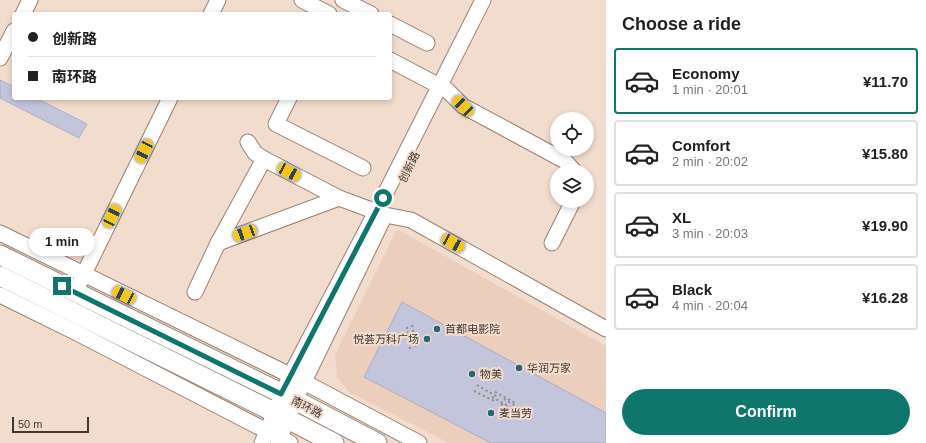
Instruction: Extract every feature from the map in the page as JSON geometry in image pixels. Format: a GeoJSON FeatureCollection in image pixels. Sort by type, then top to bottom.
{"type":"FeatureCollection","features":[{"type":"Feature","properties":{"kind":"main road","name":"南环路"},"geometry":{"type":"LineString","coordinates":[[0,255],[288,397],[377,443]]}},
{"type":"Feature","properties":{"kind":"main road","name":"南环路"},"geometry":{"type":"LineString","coordinates":[[1,285],[142,347],[281,415],[334,443]]}},
{"type":"Feature","properties":{"kind":"street"},"geometry":{"type":"LineString","coordinates":[[23,12],[30,0]]}},
{"type":"Feature","properties":{"kind":"street"},"geometry":{"type":"LineString","coordinates":[[212,12],[218,0]]}},
{"type":"Feature","properties":{"kind":"street"},"geometry":{"type":"LineString","coordinates":[[302,0],[326,12]]}},
{"type":"Feature","properties":{"kind":"street"},"geometry":{"type":"LineString","coordinates":[[331,12],[338,0]]}},
{"type":"Feature","properties":{"kind":"street"},"geometry":{"type":"LineString","coordinates":[[343,0],[367,12]]}},
{"type":"Feature","properties":{"kind":"street","name":"创新路"},"geometry":{"type":"LineString","coordinates":[[288,397],[304,382],[380,214],[443,88],[483,0]]}},
{"type":"Feature","properties":{"kind":"street","name":"创新路"},"geometry":{"type":"LineString","coordinates":[[443,88],[494,0]]}},
{"type":"Feature","properties":{"kind":"street"},"geometry":{"type":"LineString","coordinates":[[392,25],[427,43]]}},
{"type":"Feature","properties":{"kind":"street"},"geometry":{"type":"LineString","coordinates":[[0,58],[12,35]]}},
{"type":"Feature","properties":{"kind":"street"},"geometry":{"type":"LineString","coordinates":[[392,61],[443,88],[463,106],[565,161],[568,164]]}},
{"type":"Feature","properties":{"kind":"street"},"geometry":{"type":"LineString","coordinates":[[75,293],[169,100]]}},
{"type":"Feature","properties":{"kind":"street"},"geometry":{"type":"LineString","coordinates":[[288,100],[276,124],[363,168]]}},
{"type":"Feature","properties":{"kind":"street"},"geometry":{"type":"LineString","coordinates":[[248,142],[255,153],[338,198],[380,214],[411,220],[606,329]]}},
{"type":"Feature","properties":{"kind":"street"},"geometry":{"type":"LineString","coordinates":[[195,292],[218,243],[264,158]]}},
{"type":"Feature","properties":{"kind":"street"},"geometry":{"type":"LineString","coordinates":[[218,243],[338,198]]}},
{"type":"Feature","properties":{"kind":"street"},"geometry":{"type":"LineString","coordinates":[[552,243],[570,208]]}},
{"type":"Feature","properties":{"kind":"street","name":"创新路"},"geometry":{"type":"LineString","coordinates":[[288,397],[290,376],[380,214]]}},
{"type":"Feature","properties":{"kind":"street"},"geometry":{"type":"LineString","coordinates":[[0,233],[304,382],[418,443]]}},
{"type":"Feature","properties":{"kind":"street"},"geometry":{"type":"LineString","coordinates":[[1,285],[275,440],[281,415],[288,397]]}},
{"type":"Feature","properties":{"kind":"street"},"geometry":{"type":"LineString","coordinates":[[142,347],[169,380]]}},
{"type":"Feature","properties":{"kind":"path"},"geometry":{"type":"LineString","coordinates":[[412,325],[416,347]]}},
{"type":"Feature","properties":{"kind":"path"},"geometry":{"type":"LineString","coordinates":[[406,326],[410,349]]}},
{"type":"Feature","properties":{"kind":"path"},"geometry":{"type":"LineString","coordinates":[[477,385],[496,396]]}},
{"type":"Feature","properties":{"kind":"path"},"geometry":{"type":"LineString","coordinates":[[474,390],[494,402]]}},
{"type":"Feature","properties":{"kind":"path"},"geometry":{"type":"LineString","coordinates":[[495,392],[515,403]]}},
{"type":"Feature","properties":{"kind":"path"},"geometry":{"type":"LineString","coordinates":[[492,398],[512,408]]}},
{"type":"Feature","properties":{"kind":"path"},"geometry":{"type":"LineString","coordinates":[[504,399],[523,410]]}},
{"type":"Feature","properties":{"kind":"path"},"geometry":{"type":"LineString","coordinates":[[510,403],[530,414]]}},
{"type":"Feature","properties":{"kind":"path"},"geometry":{"type":"LineString","coordinates":[[501,404],[521,415]]}},
{"type":"Feature","properties":{"kind":"path"},"geometry":{"type":"LineString","coordinates":[[508,408],[528,419]]}},
{"type":"Feature","properties":{"kind":"shaded area","name":"悦荟万科广场"},"geometry":{"type":"Polygon","coordinates":[[[397,229],[606,346],[606,443],[449,443],[349,392],[337,377],[335,355],[397,229]]]}},
{"type":"Feature","properties":{"kind":"building"},"geometry":{"type":"Polygon","coordinates":[[[0,80],[12,86],[12,100],[40,100],[87,124],[79,138],[0,98],[0,80]]]}},
{"type":"Feature","properties":{"kind":"building","name":"悦荟万科广场"},"geometry":{"type":"Polygon","coordinates":[[[402,302],[606,413],[606,443],[491,443],[364,377],[402,302]]]}},
{"type":"Feature","properties":{"kind":"place","name":"首都电影院"},"geometry":{"type":"Point","coordinates":[437,329]}},
{"type":"Feature","properties":{"kind":"place","name":"悦荟万科广场"},"geometry":{"type":"Point","coordinates":[427,339]}},
{"type":"Feature","properties":{"kind":"place","name":"华润万家"},"geometry":{"type":"Point","coordinates":[519,368]}},
{"type":"Feature","properties":{"kind":"place","name":"物美"},"geometry":{"type":"Point","coordinates":[472,374]}},
{"type":"Feature","properties":{"kind":"place","name":"麦当劳"},"geometry":{"type":"Point","coordinates":[491,413]}},
{"type":"Feature","properties":{"kind":"route"},"geometry":{"type":"LineString","coordinates":[[62,286],[281,394],[383,198]]}}]}
